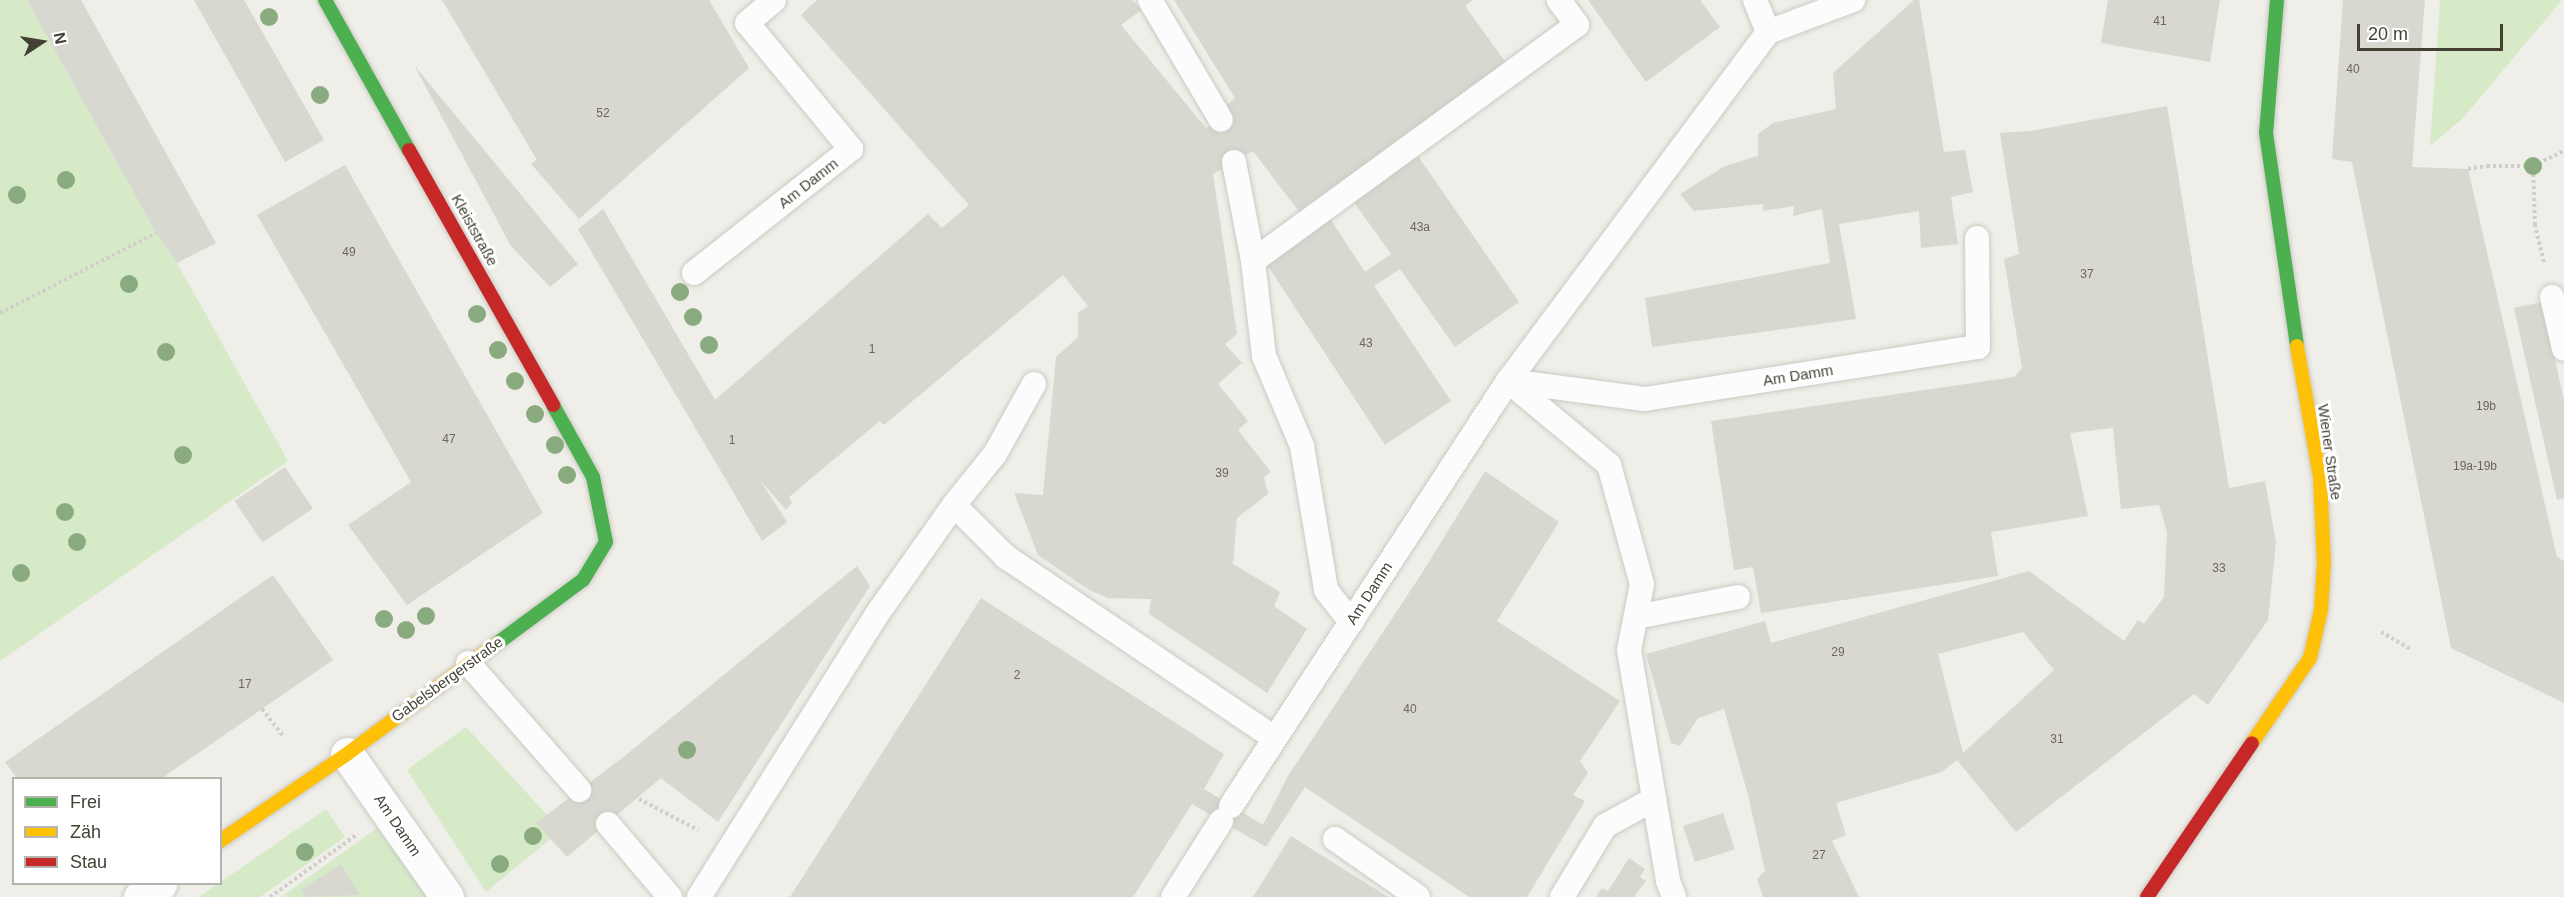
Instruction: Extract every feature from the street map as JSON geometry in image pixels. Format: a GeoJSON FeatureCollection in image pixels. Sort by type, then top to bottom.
{"type":"FeatureCollection","features":[{"type":"Feature","properties":{"kind":"street","name":"Kleiststraße"},"geometry":{"type":"LineString","coordinates":[[326,0],[593,477]]}},
{"type":"Feature","properties":{"kind":"street","name":"Wiener Straße"},"geometry":{"type":"LineString","coordinates":[[2148,897],[2310,658],[2321,610],[2324,562],[2320,477],[2301,374],[2266,133],[2277,0]]}},
{"type":"Feature","properties":{"kind":"street","name":"Gabelsbergerstraße"},"geometry":{"type":"LineString","coordinates":[[222,840],[347,754],[583,580],[606,542],[593,477]]}},
{"type":"Feature","properties":{"kind":"street","name":"Am Damm"},"geometry":{"type":"LineString","coordinates":[[347,754],[447,897]]}},
{"type":"Feature","properties":{"kind":"street"},"geometry":{"type":"LineString","coordinates":[[140,897],[158,885]]}},
{"type":"Feature","properties":{"kind":"lane","name":"Am Damm"},"geometry":{"type":"LineString","coordinates":[[694,273],[851,149],[747,23],[774,0]]}},
{"type":"Feature","properties":{"kind":"lane"},"geometry":{"type":"LineString","coordinates":[[1150,0],[1221,120]]}},
{"type":"Feature","properties":{"kind":"lane"},"geometry":{"type":"LineString","coordinates":[[1253,261],[1576,25],[1559,0]]}},
{"type":"Feature","properties":{"kind":"lane"},"geometry":{"type":"LineString","coordinates":[[1755,0],[1768,32],[1853,0]]}},
{"type":"Feature","properties":{"kind":"lane","name":"Am Damm"},"geometry":{"type":"LineString","coordinates":[[1173,897],[1273,737],[1508,381],[1768,32],[1812,0]]}},
{"type":"Feature","properties":{"kind":"lane"},"geometry":{"type":"LineString","coordinates":[[1234,162],[1253,261],[1264,356],[1302,446],[1326,590],[1351,622]]}},
{"type":"Feature","properties":{"kind":"lane","name":"Am Damm"},"geometry":{"type":"LineString","coordinates":[[1508,381],[1645,399],[1978,347],[1977,238]]}},
{"type":"Feature","properties":{"kind":"lane"},"geometry":{"type":"LineString","coordinates":[[2552,297],[2564,349]]}},
{"type":"Feature","properties":{"kind":"lane"},"geometry":{"type":"LineString","coordinates":[[1508,381],[1609,465],[1642,584],[1629,650],[1668,881],[1674,897]]}},
{"type":"Feature","properties":{"kind":"lane"},"geometry":{"type":"LineString","coordinates":[[699,897],[880,610],[954,505],[995,454],[1034,384]]}},
{"type":"Feature","properties":{"kind":"lane"},"geometry":{"type":"LineString","coordinates":[[954,505],[1006,557],[1273,737]]}},
{"type":"Feature","properties":{"kind":"lane"},"geometry":{"type":"LineString","coordinates":[[1636,617],[1738,597]]}},
{"type":"Feature","properties":{"kind":"lane"},"geometry":{"type":"LineString","coordinates":[[468,663],[579,790]]}},
{"type":"Feature","properties":{"kind":"lane"},"geometry":{"type":"LineString","coordinates":[[1562,897],[1605,826],[1654,799]]}},
{"type":"Feature","properties":{"kind":"lane"},"geometry":{"type":"LineString","coordinates":[[608,824],[670,897]]}},
{"type":"Feature","properties":{"kind":"lane"},"geometry":{"type":"LineString","coordinates":[[1335,839],[1418,897]]}},
{"type":"Feature","properties":{"kind":"path"},"geometry":{"type":"LineString","coordinates":[[2468,169],[2487,166],[2533,166],[2564,151]]}},
{"type":"Feature","properties":{"kind":"path"},"geometry":{"type":"LineString","coordinates":[[2533,166],[2535,225],[2552,297]]}},
{"type":"Feature","properties":{"kind":"path"},"geometry":{"type":"LineString","coordinates":[[0,313],[156,233]]}},
{"type":"Feature","properties":{"kind":"path"},"geometry":{"type":"LineString","coordinates":[[2381,632],[2411,649]]}},
{"type":"Feature","properties":{"kind":"path"},"geometry":{"type":"LineString","coordinates":[[262,709],[284,737]]}},
{"type":"Feature","properties":{"kind":"path"},"geometry":{"type":"LineString","coordinates":[[638,799],[696,828],[725,854]]}},
{"type":"Feature","properties":{"kind":"path"},"geometry":{"type":"LineString","coordinates":[[270,897],[358,834]]}},
{"type":"Feature","properties":{"kind":"green space"},"geometry":{"type":"Polygon","coordinates":[[[0,0],[27,0],[156,233],[177,263],[288,461],[0,661],[0,0]]]}},
{"type":"Feature","properties":{"kind":"green space"},"geometry":{"type":"Polygon","coordinates":[[[2440,0],[2562,0],[2463,118],[2430,146],[2440,0]]]}},
{"type":"Feature","properties":{"kind":"green space"},"geometry":{"type":"Polygon","coordinates":[[[466,727],[561,830],[486,892],[407,770],[466,727]]]}},
{"type":"Feature","properties":{"kind":"green space"},"geometry":{"type":"Polygon","coordinates":[[[326,809],[345,837],[260,897],[199,897],[216,885],[222,885],[222,881],[326,809]]]}},
{"type":"Feature","properties":{"kind":"green space"},"geometry":{"type":"Polygon","coordinates":[[[377,828],[429,897],[281,897],[377,828]]]}},
{"type":"Feature","properties":{"kind":"building"},"geometry":{"type":"Polygon","coordinates":[[[27,0],[81,0],[216,243],[177,263],[156,233],[27,0]]]}},
{"type":"Feature","properties":{"kind":"building"},"geometry":{"type":"Polygon","coordinates":[[[194,0],[244,0],[324,140],[285,162],[194,0]]]}},
{"type":"Feature","properties":{"kind":"building"},"geometry":{"type":"Polygon","coordinates":[[[442,0],[709,0],[749,68],[579,219],[531,164],[537,160],[442,0]]]}},
{"type":"Feature","properties":{"kind":"building"},"geometry":{"type":"Polygon","coordinates":[[[817,0],[1132,0],[1141,10],[1121,25],[1206,128],[1228,116],[1222,109],[1235,98],[1174,0],[1473,0],[1465,6],[1509,67],[1303,217],[1253,151],[1213,174],[1237,334],[1225,344],[1242,363],[1218,384],[1248,421],[1238,430],[1271,472],[1264,477],[1268,494],[1237,518],[1233,564],[1280,592],[1274,606],[1307,629],[1267,693],[1149,614],[1151,599],[1108,598],[1089,590],[1038,555],[1014,493],[1043,495],[1056,357],[1078,337],[1078,313],[1088,306],[1063,275],[884,425],[880,421],[789,497],[792,503],[786,510],[760,480],[787,522],[762,541],[578,229],[603,209],[715,400],[928,214],[942,228],[969,205],[801,15],[817,0]]]}},
{"type":"Feature","properties":{"kind":"building"},"geometry":{"type":"Polygon","coordinates":[[[1588,0],[1700,0],[1720,27],[1646,82],[1588,0]]]}},
{"type":"Feature","properties":{"kind":"building"},"geometry":{"type":"Polygon","coordinates":[[[1914,0],[1919,0],[1944,152],[1965,150],[1973,192],[1951,197],[1958,244],[1921,248],[1919,211],[1839,224],[1856,319],[1652,347],[1645,298],[1830,263],[1822,209],[1793,216],[1794,206],[1763,211],[1763,204],[1694,211],[1680,194],[1725,166],[1758,156],[1758,134],[1773,123],[1836,109],[1833,73],[1914,0]]]}},
{"type":"Feature","properties":{"kind":"building"},"geometry":{"type":"Polygon","coordinates":[[[2108,0],[2220,0],[2210,62],[2101,43],[2108,0]]]}},
{"type":"Feature","properties":{"kind":"building"},"geometry":{"type":"Polygon","coordinates":[[[2343,0],[2425,0],[2412,167],[2468,169],[2557,557],[2564,561],[2564,703],[2451,648],[2352,162],[2332,159],[2343,0]]]}},
{"type":"Feature","properties":{"kind":"building"},"geometry":{"type":"Polygon","coordinates":[[[414,65],[578,264],[550,287],[511,246],[414,65]]]}},
{"type":"Feature","properties":{"kind":"building"},"geometry":{"type":"Polygon","coordinates":[[[2167,106],[2229,488],[2265,481],[2276,542],[2268,620],[2208,705],[2194,694],[2016,832],[1957,760],[1942,772],[1836,803],[1846,835],[1832,841],[1859,897],[1763,897],[1757,879],[1765,871],[1748,795],[1724,709],[1698,718],[1680,746],[1671,743],[1646,654],[1765,621],[1771,643],[2029,571],[2124,641],[2138,620],[2144,624],[2164,597],[2167,532],[2159,505],[2121,509],[2113,428],[2070,433],[2088,516],[1991,532],[1998,576],[1761,613],[1753,567],[1734,570],[1711,421],[2014,377],[2022,368],[2004,259],[2019,254],[2000,133],[2031,131],[2167,106]],[[2023,632],[1938,654],[1963,753],[2054,670],[2023,632]]]}},
{"type":"Feature","properties":{"kind":"building"},"geometry":{"type":"Polygon","coordinates":[[[1418,156],[1519,302],[1455,347],[1400,269],[1374,286],[1451,401],[1385,445],[1264,260],[1329,217],[1365,272],[1391,254],[1353,201],[1418,156]]]}},
{"type":"Feature","properties":{"kind":"building"},"geometry":{"type":"Polygon","coordinates":[[[345,165],[543,513],[407,605],[348,525],[411,482],[257,215],[345,165]]]}},
{"type":"Feature","properties":{"kind":"building"},"geometry":{"type":"Polygon","coordinates":[[[2542,302],[2564,400],[2564,498],[2557,500],[2514,308],[2542,302]]]}},
{"type":"Feature","properties":{"kind":"building"},"geometry":{"type":"Polygon","coordinates":[[[285,467],[313,508],[262,543],[234,501],[285,467]]]}},
{"type":"Feature","properties":{"kind":"building"},"geometry":{"type":"Polygon","coordinates":[[[1485,471],[1559,522],[1497,621],[1620,701],[1580,761],[1588,773],[1573,795],[1585,801],[1527,897],[1469,897],[1305,787],[1266,847],[1192,804],[1133,897],[790,897],[981,598],[1224,754],[1204,789],[1263,825],[1288,776],[1422,573],[1485,471]]]}},
{"type":"Feature","properties":{"kind":"building"},"geometry":{"type":"Polygon","coordinates":[[[857,566],[870,586],[718,822],[661,778],[567,857],[536,823],[626,755],[857,566]]]}},
{"type":"Feature","properties":{"kind":"building"},"geometry":{"type":"Polygon","coordinates":[[[273,575],[333,660],[163,777],[16,777],[5,762],[273,575]]]}},
{"type":"Feature","properties":{"kind":"building"},"geometry":{"type":"Polygon","coordinates":[[[1723,813],[1735,849],[1695,862],[1683,826],[1723,813]]]}},
{"type":"Feature","properties":{"kind":"building"},"geometry":{"type":"Polygon","coordinates":[[[1291,836],[1388,897],[1253,897],[1291,836]]]}},
{"type":"Feature","properties":{"kind":"building"},"geometry":{"type":"Polygon","coordinates":[[[1629,858],[1645,869],[1640,877],[1646,881],[1634,897],[1596,897],[1602,888],[1608,891],[1629,858]]]}},
{"type":"Feature","properties":{"kind":"building"},"geometry":{"type":"Polygon","coordinates":[[[341,864],[360,895],[305,897],[301,890],[341,864]]]}},
{"type":"Feature","properties":{"kind":"traffic: fast"},"geometry":{"type":"LineString","coordinates":[[325,0],[409,150]]}},
{"type":"Feature","properties":{"kind":"traffic: fast"},"geometry":{"type":"LineString","coordinates":[[2277,0],[2266,133],[2297,346]]}},
{"type":"Feature","properties":{"kind":"traffic: fast"},"geometry":{"type":"LineString","coordinates":[[495,645],[583,580],[606,542],[593,477],[553,405]]}},
{"type":"Feature","properties":{"kind":"traffic: slow"},"geometry":{"type":"LineString","coordinates":[[2252,743],[2310,658],[2321,610],[2324,562],[2320,477],[2297,346]]}},
{"type":"Feature","properties":{"kind":"traffic: slow"},"geometry":{"type":"LineString","coordinates":[[222,840],[347,754],[495,645]]}},
{"type":"Feature","properties":{"kind":"traffic: jam"},"geometry":{"type":"LineString","coordinates":[[409,150],[553,405]]}},
{"type":"Feature","properties":{"kind":"traffic: jam"},"geometry":{"type":"LineString","coordinates":[[2147,897],[2252,743]]}}]}
